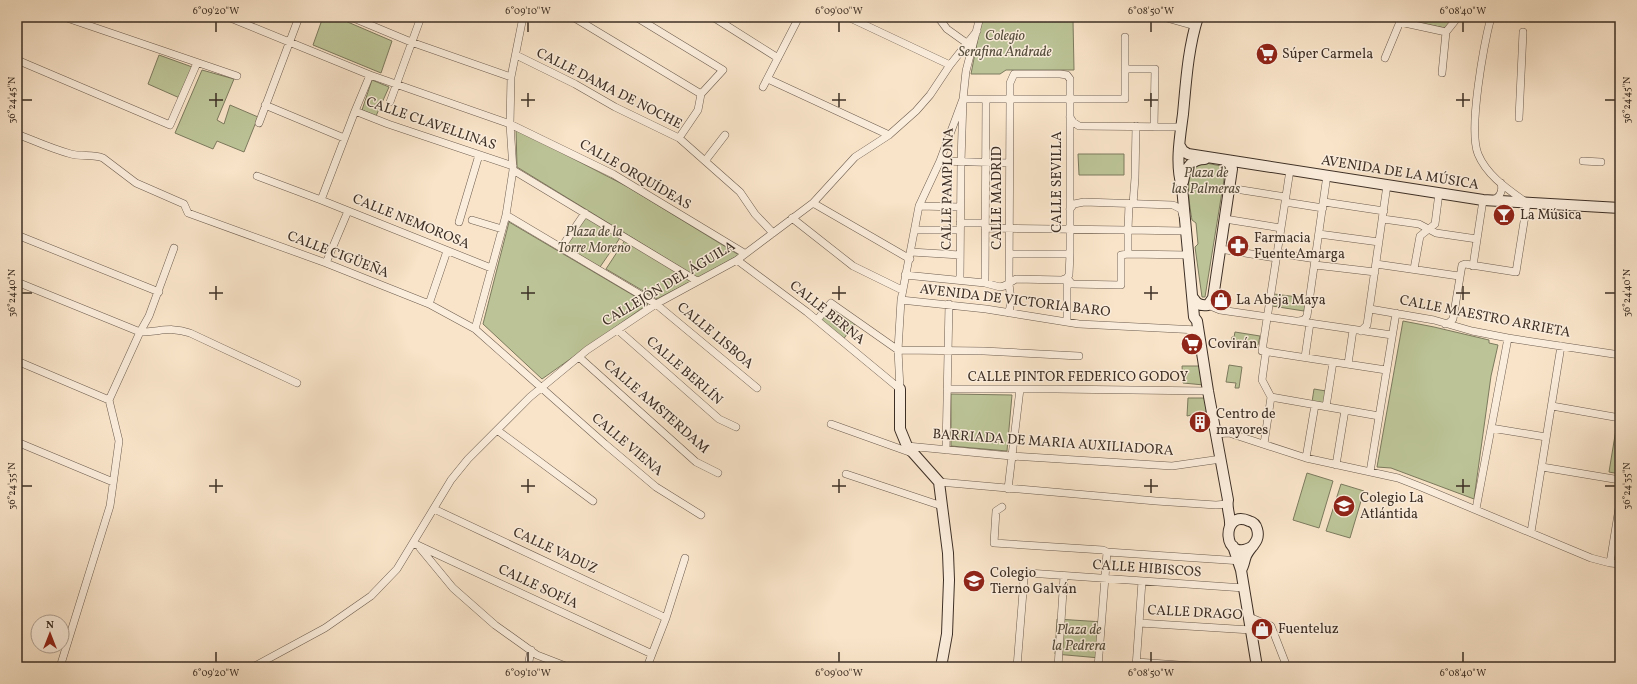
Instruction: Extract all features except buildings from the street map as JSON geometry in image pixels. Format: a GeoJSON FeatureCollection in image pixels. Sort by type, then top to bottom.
{"type":"FeatureCollection","features":[{"type":"Feature","properties":{"kind":"street"},"geometry":{"type":"LineString","coordinates":[[64,17],[237,76]]}},
{"type":"Feature","properties":{"kind":"street","name":"CALLE ORQUÍDEAS"},"geometry":{"type":"LineString","coordinates":[[228,17],[396,85],[510,124],[613,174],[744,253]]}},
{"type":"Feature","properties":{"kind":"street"},"geometry":{"type":"LineString","coordinates":[[259,124],[299,17]]}},
{"type":"Feature","properties":{"kind":"street"},"geometry":{"type":"LineString","coordinates":[[352,17],[411,42],[511,77]]}},
{"type":"Feature","properties":{"kind":"street"},"geometry":{"type":"LineString","coordinates":[[390,102],[421,17]]}},
{"type":"Feature","properties":{"kind":"street"},"geometry":{"type":"LineString","coordinates":[[475,329],[506,215],[513,168],[510,124],[511,77],[523,17]]}},
{"type":"Feature","properties":{"kind":"street"},"geometry":{"type":"LineString","coordinates":[[573,17],[701,94]]}},
{"type":"Feature","properties":{"kind":"street"},"geometry":{"type":"LineString","coordinates":[[636,17],[722,70],[701,94],[698,110],[679,138]]}},
{"type":"Feature","properties":{"kind":"street"},"geometry":{"type":"LineString","coordinates":[[713,17],[778,58]]}},
{"type":"Feature","properties":{"kind":"street"},"geometry":{"type":"LineString","coordinates":[[763,87],[799,17]]}},
{"type":"Feature","properties":{"kind":"street"},"geometry":{"type":"LineString","coordinates":[[848,17],[950,65]]}},
{"type":"Feature","properties":{"kind":"street"},"geometry":{"type":"LineString","coordinates":[[938,17],[947,29],[968,44]]}},
{"type":"Feature","properties":{"kind":"street"},"geometry":{"type":"LineString","coordinates":[[945,17],[947,29]]}},
{"type":"Feature","properties":{"kind":"street"},"geometry":{"type":"LineString","coordinates":[[941,667],[946,634],[949,580],[948,553],[939,482],[907,446],[900,429],[898,350],[901,300],[919,206],[940,161],[963,98],[966,71],[980,17]]}},
{"type":"Feature","properties":{"kind":"street"},"geometry":{"type":"LineString","coordinates":[[1163,17],[1197,22],[1187,69],[1181,127],[1179,179],[1182,187],[1185,231],[1194,299],[1194,317],[1197,325],[1231,520],[1228,530],[1228,539],[1233,546],[1241,564],[1257,667]]}},
{"type":"Feature","properties":{"kind":"street"},"geometry":{"type":"LineString","coordinates":[[1442,73],[1446,32],[1458,17]]}},
{"type":"Feature","properties":{"kind":"street"},"geometry":{"type":"LineString","coordinates":[[1446,324],[1453,319],[1462,265],[1516,272],[1527,203],[1501,183],[1486,166],[1478,153],[1475,139],[1475,113],[1479,82],[1491,17]]}},
{"type":"Feature","properties":{"kind":"street"},"geometry":{"type":"LineString","coordinates":[[1385,58],[1401,20],[1446,32]]}},
{"type":"Feature","properties":{"kind":"street","name":"CALLEJÓN DEL ÁGUILA"},"geometry":{"type":"LineString","coordinates":[[253,667],[326,628],[371,596],[397,569],[416,544],[451,480],[468,459],[541,388],[579,357],[656,304],[737,260],[744,253],[813,203],[855,157],[889,135],[920,106],[930,95],[950,65],[977,31]]}},
{"type":"Feature","properties":{"kind":"street"},"geometry":{"type":"LineString","coordinates":[[1519,118],[1523,32]]}},
{"type":"Feature","properties":{"kind":"street"},"geometry":{"type":"LineString","coordinates":[[963,98],[1125,99],[1125,37]]}},
{"type":"Feature","properties":{"kind":"street","name":"CALLE DAMA DE NOCHE"},"geometry":{"type":"LineString","coordinates":[[516,55],[575,84],[615,107],[679,138],[740,192],[755,214],[773,233]]}},
{"type":"Feature","properties":{"kind":"street"},"geometry":{"type":"LineString","coordinates":[[17,60],[170,125],[197,63]]}},
{"type":"Feature","properties":{"kind":"street"},"geometry":{"type":"LineString","coordinates":[[1125,69],[1154,69],[1154,127]]}},
{"type":"Feature","properties":{"kind":"street","name":"CALLE MADRID"},"geometry":{"type":"LineString","coordinates":[[1009,313],[1011,300],[1009,284],[1010,83],[1014,74],[1019,73],[1060,74],[1070,78],[1070,86]]}},
{"type":"Feature","properties":{"kind":"street","name":"CALLE CLAVELLINAS"},"geometry":{"type":"LineString","coordinates":[[370,75],[355,111],[513,168],[697,281]]}},
{"type":"Feature","properties":{"kind":"street"},"geometry":{"type":"LineString","coordinates":[[768,78],[889,135]]}},
{"type":"Feature","properties":{"kind":"street","name":"CALLE SEVILLA"},"geometry":{"type":"LineString","coordinates":[[1067,322],[1067,278],[1069,275],[1070,254],[1070,86]]}},
{"type":"Feature","properties":{"kind":"street","name":"CALLE PAMPLONA"},"geometry":{"type":"LineString","coordinates":[[960,280],[960,162],[963,98]]}},
{"type":"Feature","properties":{"kind":"street"},"geometry":{"type":"LineString","coordinates":[[984,283],[986,99]]}},
{"type":"Feature","properties":{"kind":"street"},"geometry":{"type":"LineString","coordinates":[[265,105],[344,138]]}},
{"type":"Feature","properties":{"kind":"street"},"geometry":{"type":"LineString","coordinates":[[321,200],[355,111]]}},
{"type":"Feature","properties":{"kind":"street"},"geometry":{"type":"LineString","coordinates":[[1070,117],[1073,122],[1079,126],[1181,127]]}},
{"type":"Feature","properties":{"kind":"street"},"geometry":{"type":"LineString","coordinates":[[1128,254],[1128,230],[1135,178],[1136,126]]}},
{"type":"Feature","properties":{"kind":"street","name":"CALLE CIGÜEÑA"},"geometry":{"type":"LineString","coordinates":[[17,134],[74,155],[96,156],[102,158],[136,183],[184,204],[188,213],[326,263],[429,304],[475,329]]}},
{"type":"Feature","properties":{"kind":"street"},"geometry":{"type":"LineString","coordinates":[[705,161],[725,135]]}},
{"type":"Feature","properties":{"kind":"street","name":"AVENIDA DE LA MÚSICA"},"geometry":{"type":"LineString","coordinates":[[1180,146],[1183,151],[1188,154],[1439,194],[1487,200],[1620,208]]}},
{"type":"Feature","properties":{"kind":"street"},"geometry":{"type":"LineString","coordinates":[[459,222],[479,155]]}},
{"type":"Feature","properties":{"kind":"street"},"geometry":{"type":"LineString","coordinates":[[1182,187],[1188,166],[1198,159],[1210,158]]}},
{"type":"Feature","properties":{"kind":"street"},"geometry":{"type":"LineString","coordinates":[[1197,325],[1201,309],[1213,298],[1232,169],[1229,163],[1224,160]]}},
{"type":"Feature","properties":{"kind":"street"},"geometry":{"type":"LineString","coordinates":[[940,161],[1009,163]]}},
{"type":"Feature","properties":{"kind":"street"},"geometry":{"type":"LineString","coordinates":[[1583,161],[1601,162]]}},
{"type":"Feature","properties":{"kind":"street"},"geometry":{"type":"LineString","coordinates":[[1264,444],[1271,397],[1262,380],[1264,351],[1290,170]]}},
{"type":"Feature","properties":{"kind":"street"},"geometry":{"type":"LineString","coordinates":[[1299,321],[1304,320],[1307,316],[1327,175]]}},
{"type":"Feature","properties":{"kind":"street","name":"CALLE NEMOROSA"},"geometry":{"type":"LineString","coordinates":[[257,176],[491,268]]}},
{"type":"Feature","properties":{"kind":"street"},"geometry":{"type":"LineString","coordinates":[[1473,266],[1477,239],[1487,200],[1496,199],[1501,194],[1501,183]]}},
{"type":"Feature","properties":{"kind":"street"},"geometry":{"type":"LineString","coordinates":[[1361,331],[1367,325],[1370,309],[1387,185]]}},
{"type":"Feature","properties":{"kind":"street"},"geometry":{"type":"LineString","coordinates":[[1229,188],[1383,215],[1419,224],[1436,233],[1477,239]]}},
{"type":"Feature","properties":{"kind":"street"},"geometry":{"type":"LineString","coordinates":[[1414,269],[1420,236],[1435,224],[1439,194]]}},
{"type":"Feature","properties":{"kind":"street"},"geometry":{"type":"LineString","coordinates":[[1070,209],[1078,202],[1176,206],[1181,209],[1184,216]]}},
{"type":"Feature","properties":{"kind":"street"},"geometry":{"type":"LineString","coordinates":[[813,203],[910,256],[960,255]]}},
{"type":"Feature","properties":{"kind":"street"},"geometry":{"type":"LineString","coordinates":[[919,206],[960,207]]}},
{"type":"Feature","properties":{"kind":"street"},"geometry":{"type":"LineString","coordinates":[[326,263],[348,211]]}},
{"type":"Feature","properties":{"kind":"street"},"geometry":{"type":"LineString","coordinates":[[561,248],[585,213]]}},
{"type":"Feature","properties":{"kind":"street","name":"CALLE LISBOA"},"geometry":{"type":"LineString","coordinates":[[506,215],[656,304],[757,388]]}},
{"type":"Feature","properties":{"kind":"street"},"geometry":{"type":"LineString","coordinates":[[792,218],[853,266],[902,290]]}},
{"type":"Feature","properties":{"kind":"street"},"geometry":{"type":"LineString","coordinates":[[1225,219],[1281,228]]}},
{"type":"Feature","properties":{"kind":"street"},"geometry":{"type":"LineString","coordinates":[[472,220],[502,229]]}},
{"type":"Feature","properties":{"kind":"street"},"geometry":{"type":"LineString","coordinates":[[915,230],[985,225],[1010,228],[1185,231]]}},
{"type":"Feature","properties":{"kind":"street"},"geometry":{"type":"LineString","coordinates":[[1319,234],[1379,242]]}},
{"type":"Feature","properties":{"kind":"street"},"geometry":{"type":"LineString","coordinates":[[17,235],[159,292]]}},
{"type":"Feature","properties":{"kind":"street"},"geometry":{"type":"LineString","coordinates":[[60,667],[110,506],[119,441],[109,400],[140,332],[149,316],[174,248]]}},
{"type":"Feature","properties":{"kind":"street"},"geometry":{"type":"LineString","coordinates":[[1220,249],[1277,256],[1375,272]]}},
{"type":"Feature","properties":{"kind":"street"},"geometry":{"type":"LineString","coordinates":[[429,304],[447,251]]}},
{"type":"Feature","properties":{"kind":"street"},"geometry":{"type":"LineString","coordinates":[[1010,254],[1070,254]]}},
{"type":"Feature","properties":{"kind":"street"},"geometry":{"type":"LineString","coordinates":[[905,276],[960,280],[1000,287],[1009,284],[1016,279],[1062,280],[1067,278],[1072,284],[1121,285],[1121,255],[1188,254]]}},
{"type":"Feature","properties":{"kind":"street","name":"CALLE BERNA"},"geometry":{"type":"LineString","coordinates":[[737,260],[817,320],[900,389]]}},
{"type":"Feature","properties":{"kind":"street"},"geometry":{"type":"LineString","coordinates":[[1376,264],[1459,276]]}},
{"type":"Feature","properties":{"kind":"street"},"geometry":{"type":"LineString","coordinates":[[17,282],[140,332],[179,329],[297,383]]}},
{"type":"Feature","properties":{"kind":"street"},"geometry":{"type":"LineString","coordinates":[[1194,299],[1198,304],[1216,309],[1392,335]]}},
{"type":"Feature","properties":{"kind":"street","name":"AVENIDA DE VICTORIA BARO"},"geometry":{"type":"LineString","coordinates":[[901,300],[949,304],[1051,321],[1079,324],[1197,325]]}},
{"type":"Feature","properties":{"kind":"street"},"geometry":{"type":"LineString","coordinates":[[817,320],[831,303],[898,350],[947,350],[1079,356]]}},
{"type":"Feature","properties":{"kind":"street"},"geometry":{"type":"LineString","coordinates":[[946,450],[949,304]]}},
{"type":"Feature","properties":{"kind":"street","name":"CALLE MAESTRO ARRIETA"},"geometry":{"type":"LineString","coordinates":[[1370,309],[1434,320],[1472,331],[1508,338],[1620,355]]}},
{"type":"Feature","properties":{"kind":"street"},"geometry":{"type":"LineString","coordinates":[[1370,472],[1396,313]]}},
{"type":"Feature","properties":{"kind":"street"},"geometry":{"type":"LineString","coordinates":[[1305,357],[1310,323]]}},
{"type":"Feature","properties":{"kind":"street","name":"CALLE VIENA"},"geometry":{"type":"LineString","coordinates":[[475,329],[656,487],[701,515]]}},
{"type":"Feature","properties":{"kind":"street","name":"CALLE BERLÍN"},"geometry":{"type":"LineString","coordinates":[[618,330],[719,419],[736,427]]}},
{"type":"Feature","properties":{"kind":"street"},"geometry":{"type":"LineString","coordinates":[[1348,364],[1353,330]]}},
{"type":"Feature","properties":{"kind":"street"},"geometry":{"type":"LineString","coordinates":[[1476,509],[1508,338]]}},
{"type":"Feature","properties":{"kind":"street"},"geometry":{"type":"LineString","coordinates":[[1531,532],[1562,346]]}},
{"type":"Feature","properties":{"kind":"street"},"geometry":{"type":"LineString","coordinates":[[1264,351],[1386,370]]}},
{"type":"Feature","properties":{"kind":"street","name":"CALLE AMSTERDAM"},"geometry":{"type":"LineString","coordinates":[[579,357],[696,462],[718,473]]}},
{"type":"Feature","properties":{"kind":"street"},"geometry":{"type":"LineString","coordinates":[[17,361],[109,400]]}},
{"type":"Feature","properties":{"kind":"street"},"geometry":{"type":"LineString","coordinates":[[1326,407],[1333,362]]}},
{"type":"Feature","properties":{"kind":"street"},"geometry":{"type":"LineString","coordinates":[[1008,489],[1020,389]]}},
{"type":"Feature","properties":{"kind":"street","name":"CALLE PINTOR FEDERICO GODOY"},"geometry":{"type":"LineString","coordinates":[[947,390],[1020,389],[1208,391]]}},
{"type":"Feature","properties":{"kind":"street"},"geometry":{"type":"LineString","coordinates":[[1271,397],[1379,416]]}},
{"type":"Feature","properties":{"kind":"street"},"geometry":{"type":"LineString","coordinates":[[1306,458],[1315,405]]}},
{"type":"Feature","properties":{"kind":"street"},"geometry":{"type":"LineString","coordinates":[[1552,406],[1620,418]]}},
{"type":"Feature","properties":{"kind":"street"},"geometry":{"type":"LineString","coordinates":[[1336,465],[1345,410]]}},
{"type":"Feature","properties":{"kind":"street"},"geometry":{"type":"LineString","coordinates":[[831,424],[915,454]]}},
{"type":"Feature","properties":{"kind":"street"},"geometry":{"type":"LineString","coordinates":[[1491,428],[1546,437]]}},
{"type":"Feature","properties":{"kind":"street"},"geometry":{"type":"LineString","coordinates":[[497,430],[593,501]]}},
{"type":"Feature","properties":{"kind":"street"},"geometry":{"type":"LineString","coordinates":[[1215,434],[1229,433],[1306,458],[1387,475],[1476,509],[1591,558],[1620,564]]}},
{"type":"Feature","properties":{"kind":"street"},"geometry":{"type":"LineString","coordinates":[[17,442],[113,482]]}},
{"type":"Feature","properties":{"kind":"street","name":"BARRIADA DE MARIA AUXILIADORA"},"geometry":{"type":"LineString","coordinates":[[907,446],[1011,456],[1172,466],[1221,459]]}},
{"type":"Feature","properties":{"kind":"street"},"geometry":{"type":"LineString","coordinates":[[1542,467],[1620,480]]}},
{"type":"Feature","properties":{"kind":"street"},"geometry":{"type":"LineString","coordinates":[[846,474],[942,506]]}},
{"type":"Feature","properties":{"kind":"street"},"geometry":{"type":"LineString","coordinates":[[939,482],[1156,501],[1216,505],[1227,502],[1232,503],[1237,513],[1245,520],[1253,523],[1258,531],[1258,539],[1241,564]]}},
{"type":"Feature","properties":{"kind":"street"},"geometry":{"type":"LineString","coordinates":[[1610,563],[1620,502]]}},
{"type":"Feature","properties":{"kind":"street"},"geometry":{"type":"LineString","coordinates":[[1002,507],[996,511],[994,543],[1105,551],[1241,564]]}},
{"type":"Feature","properties":{"kind":"street","name":"CALLE VADUZ"},"geometry":{"type":"LineString","coordinates":[[434,509],[666,618]]}},
{"type":"Feature","properties":{"kind":"street"},"geometry":{"type":"LineString","coordinates":[[1230,526],[1237,521],[1245,520]]}},
{"type":"Feature","properties":{"kind":"street"},"geometry":{"type":"LineString","coordinates":[[416,544],[453,588],[495,625],[537,655],[568,667]]}},
{"type":"Feature","properties":{"kind":"street","name":"CALLE SOFÍA"},"geometry":{"type":"LineString","coordinates":[[416,544],[652,654]]}},
{"type":"Feature","properties":{"kind":"street"},"geometry":{"type":"LineString","coordinates":[[1233,546],[1240,550],[1249,549],[1253,546]]}},
{"type":"Feature","properties":{"kind":"street"},"geometry":{"type":"LineString","coordinates":[[1098,667],[1105,579],[1105,551]]}},
{"type":"Feature","properties":{"kind":"street"},"geometry":{"type":"LineString","coordinates":[[647,667],[666,618],[685,558]]}},
{"type":"Feature","properties":{"kind":"street","name":"CALLE HIBISCOS"},"geometry":{"type":"LineString","coordinates":[[1017,667],[1025,575],[1028,573],[1244,588]]}},
{"type":"Feature","properties":{"kind":"street"},"geometry":{"type":"LineString","coordinates":[[1058,667],[1064,576]]}},
{"type":"Feature","properties":{"kind":"street"},"geometry":{"type":"LineString","coordinates":[[1142,581],[1136,665],[1208,667]]}},
{"type":"Feature","properties":{"kind":"street"},"geometry":{"type":"LineString","coordinates":[[1249,617],[1270,626],[1287,667]]}},
{"type":"Feature","properties":{"kind":"street","name":"CALLE DRAGO"},"geometry":{"type":"LineString","coordinates":[[1139,623],[1251,630]]}},
{"type":"Feature","properties":{"kind":"street"},"geometry":{"type":"LineString","coordinates":[[528,667],[531,650]]}},
{"type":"Feature","properties":{"kind":"green space"},"geometry":{"type":"Polygon","coordinates":[[[323,17],[336,17],[392,41],[381,73],[313,45],[323,17]]]}},
{"type":"Feature","properties":{"kind":"green space","name":"Colegio Serafina Andrade"},"geometry":{"type":"Polygon","coordinates":[[[982,17],[1063,17],[1073,20],[1074,70],[1006,70],[1000,74],[971,74],[982,17]]]}},
{"type":"Feature","properties":{"kind":"green space"},"geometry":{"type":"Polygon","coordinates":[[[1405,17],[1454,17],[1445,28],[1404,20],[1405,17]]]}},
{"type":"Feature","properties":{"kind":"green space"},"geometry":{"type":"Polygon","coordinates":[[[159,55],[195,68],[182,99],[148,84],[159,55]]]}},
{"type":"Feature","properties":{"kind":"green space"},"geometry":{"type":"Polygon","coordinates":[[[202,70],[234,79],[217,120],[224,124],[230,105],[258,117],[244,152],[217,141],[213,149],[175,133],[202,70]]]}},
{"type":"Feature","properties":{"kind":"green space"},"geometry":{"type":"Polygon","coordinates":[[[372,80],[389,87],[376,116],[362,110],[372,80]]]}},
{"type":"Feature","properties":{"kind":"green space"},"geometry":{"type":"Polygon","coordinates":[[[516,129],[628,187],[739,255],[698,278],[517,167],[516,129]]]}},
{"type":"Feature","properties":{"kind":"green space"},"geometry":{"type":"Polygon","coordinates":[[[1078,154],[1124,154],[1124,175],[1079,175],[1078,154]]]}},
{"type":"Feature","properties":{"kind":"green space","name":"Plaza de las Palmeras"},"geometry":{"type":"Polygon","coordinates":[[[1206,163],[1226,167],[1205,297],[1202,297],[1195,247],[1198,244],[1196,223],[1192,220],[1188,190],[1190,174],[1193,169],[1197,165],[1206,163]]]}},
{"type":"Feature","properties":{"kind":"green space","name":"Plaza de la Torre Moreno"},"geometry":{"type":"Polygon","coordinates":[[[587,214],[622,235],[600,267],[565,247],[587,214]]]}},
{"type":"Feature","properties":{"kind":"green space"},"geometry":{"type":"Polygon","coordinates":[[[509,222],[648,304],[542,379],[483,324],[509,222]]]}},
{"type":"Feature","properties":{"kind":"green space"},"geometry":{"type":"Polygon","coordinates":[[[625,240],[692,281],[657,299],[606,269],[625,240]]]}},
{"type":"Feature","properties":{"kind":"green space"},"geometry":{"type":"Polygon","coordinates":[[[1274,294],[1306,298],[1304,311],[1272,306],[1274,294]]]}},
{"type":"Feature","properties":{"kind":"green space"},"geometry":{"type":"Polygon","coordinates":[[[831,303],[857,321],[842,341],[817,320],[831,303]]]}},
{"type":"Feature","properties":{"kind":"green space"},"geometry":{"type":"Polygon","coordinates":[[[1403,321],[1489,340],[1489,343],[1498,345],[1491,376],[1474,499],[1391,468],[1377,467],[1403,321]]]}},
{"type":"Feature","properties":{"kind":"green space"},"geometry":{"type":"Polygon","coordinates":[[[1235,332],[1260,336],[1258,345],[1231,341],[1235,332]]]}},
{"type":"Feature","properties":{"kind":"green space"},"geometry":{"type":"Polygon","coordinates":[[[1229,365],[1242,367],[1239,388],[1235,388],[1236,383],[1226,382],[1229,365]]]}},
{"type":"Feature","properties":{"kind":"green space"},"geometry":{"type":"Polygon","coordinates":[[[1182,366],[1199,366],[1204,385],[1183,383],[1182,366]]]}},
{"type":"Feature","properties":{"kind":"green space"},"geometry":{"type":"Polygon","coordinates":[[[1314,389],[1326,391],[1324,403],[1312,402],[1314,389]]]}},
{"type":"Feature","properties":{"kind":"green space"},"geometry":{"type":"Polygon","coordinates":[[[951,394],[1012,395],[1007,451],[951,446],[951,394]]]}},
{"type":"Feature","properties":{"kind":"green space"},"geometry":{"type":"Polygon","coordinates":[[[1188,398],[1206,398],[1208,411],[1187,416],[1188,398]]]}},
{"type":"Feature","properties":{"kind":"green space"},"geometry":{"type":"Polygon","coordinates":[[[1617,423],[1620,424],[1620,474],[1609,472],[1617,423]]]}},
{"type":"Feature","properties":{"kind":"green space"},"geometry":{"type":"Polygon","coordinates":[[[1307,473],[1333,481],[1319,528],[1293,520],[1307,473]]]}},
{"type":"Feature","properties":{"kind":"green space"},"geometry":{"type":"Polygon","coordinates":[[[1341,484],[1364,491],[1350,538],[1326,531],[1341,484]]]}},
{"type":"Feature","properties":{"kind":"green space","name":"Plaza de la Pedrera"},"geometry":{"type":"Polygon","coordinates":[[[1057,619],[1103,622],[1100,658],[1055,654],[1057,619]]]}},
{"type":"Feature","properties":{"kind":"place","name":"Súper Carmela"},"geometry":{"type":"Point","coordinates":[1267,54]}},
{"type":"Feature","properties":{"kind":"place","name":"La Música"},"geometry":{"type":"Point","coordinates":[1504,215]}},
{"type":"Feature","properties":{"kind":"place","name":"Farmacia FuenteAmarga"},"geometry":{"type":"Point","coordinates":[1238,246]}},
{"type":"Feature","properties":{"kind":"place","name":"La Abeja Maya"},"geometry":{"type":"Point","coordinates":[1221,300]}},
{"type":"Feature","properties":{"kind":"place","name":"Covirán"},"geometry":{"type":"Point","coordinates":[1192,344]}},
{"type":"Feature","properties":{"kind":"place","name":"Centro de mayores"},"geometry":{"type":"Point","coordinates":[1200,422]}},
{"type":"Feature","properties":{"kind":"place","name":"Colegio La Atlántida"},"geometry":{"type":"Point","coordinates":[1344,506]}},
{"type":"Feature","properties":{"kind":"place","name":"Colegio Tierno Galván"},"geometry":{"type":"Point","coordinates":[974,581]}},
{"type":"Feature","properties":{"kind":"place","name":"Fuenteluz"},"geometry":{"type":"Point","coordinates":[1262,629]}}]}
